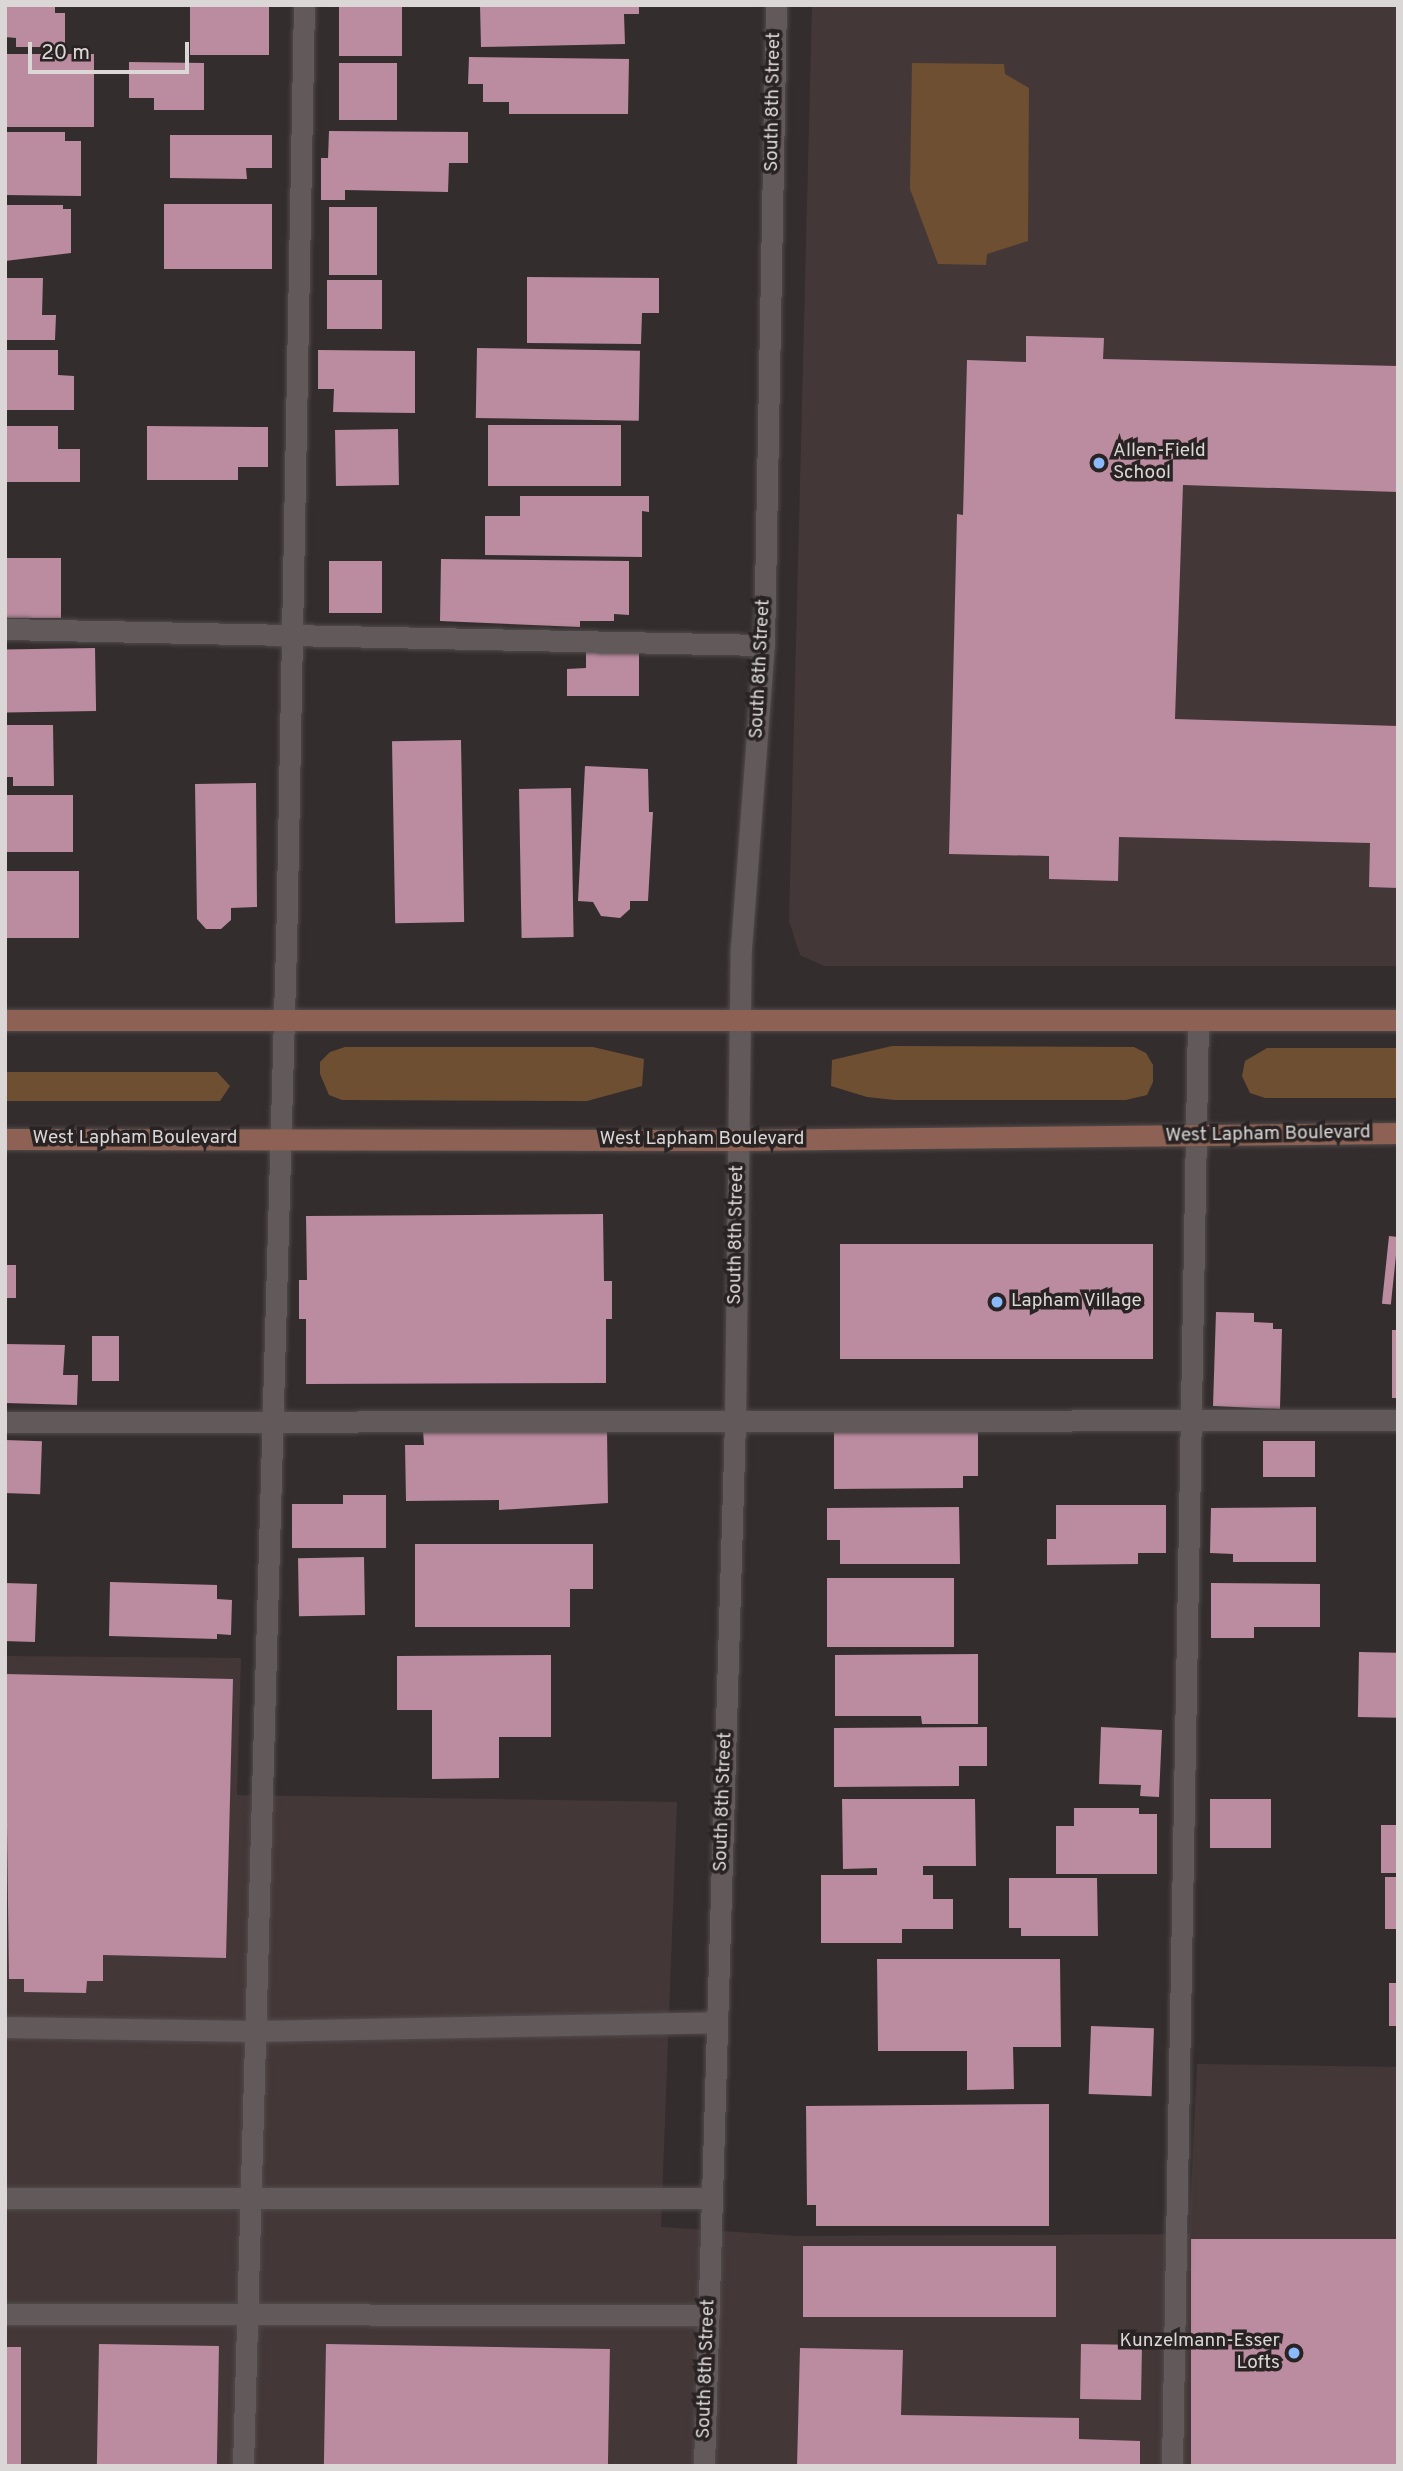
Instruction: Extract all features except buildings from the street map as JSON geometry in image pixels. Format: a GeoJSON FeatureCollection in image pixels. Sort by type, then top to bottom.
{"type":"FeatureCollection","features":[{"type":"Feature","properties":{"kind":"street"},"geometry":{"type":"LineString","coordinates":[[243,2466],[292,635],[304,5]]}},
{"type":"Feature","properties":{"kind":"street","name":"South 8th Street"},"geometry":{"type":"LineString","coordinates":[[704,2466],[735,1419],[741,948],[764,645],[776,5]]}},
{"type":"Feature","properties":{"kind":"street"},"geometry":{"type":"LineString","coordinates":[[5,629],[764,645]]}},
{"type":"Feature","properties":{"kind":"street"},"geometry":{"type":"LineString","coordinates":[[5,1020],[740,1023],[1398,1020]]}},
{"type":"Feature","properties":{"kind":"street"},"geometry":{"type":"LineString","coordinates":[[1172,2466],[1198,1021]]}},
{"type":"Feature","properties":{"kind":"street","name":"West Lapham Boulevard"},"geometry":{"type":"LineString","coordinates":[[5,1139],[739,1140],[1398,1133]]}},
{"type":"Feature","properties":{"kind":"street"},"geometry":{"type":"LineString","coordinates":[[5,1422],[1398,1420]]}},
{"type":"Feature","properties":{"kind":"street"},"geometry":{"type":"LineString","coordinates":[[5,2028],[255,2031],[717,2022]]}},
{"type":"Feature","properties":{"kind":"street"},"geometry":{"type":"LineString","coordinates":[[5,2198],[712,2198]]}},
{"type":"Feature","properties":{"kind":"street"},"geometry":{"type":"LineString","coordinates":[[5,2314],[709,2315]]}},
{"type":"Feature","properties":{"kind":"shaded area","name":"Allen-Field School"},"geometry":{"type":"Polygon","coordinates":[[[812,5],[1398,5],[1398,966],[824,966],[800,955],[789,921],[812,5]]]}},
{"type":"Feature","properties":{"kind":"shaded area"},"geometry":{"type":"Polygon","coordinates":[[[912,63],[1004,64],[1005,74],[1029,88],[1028,241],[987,254],[986,265],[938,264],[910,189],[912,63]]]}},
{"type":"Feature","properties":{"kind":"shaded area"},"geometry":{"type":"Polygon","coordinates":[[[892,1046],[1134,1047],[1146,1053],[1153,1065],[1153,1082],[1147,1095],[1126,1100],[895,1100],[867,1097],[831,1086],[832,1060],[892,1046]]]}},
{"type":"Feature","properties":{"kind":"shaded area"},"geometry":{"type":"Polygon","coordinates":[[[345,1047],[593,1047],[644,1059],[642,1086],[587,1101],[342,1100],[329,1095],[320,1074],[320,1062],[330,1052],[345,1047]]]}},
{"type":"Feature","properties":{"kind":"shaded area"},"geometry":{"type":"Polygon","coordinates":[[[1267,1048],[1398,1048],[1398,1098],[1265,1098],[1250,1093],[1242,1076],[1245,1061],[1267,1048]]]}},
{"type":"Feature","properties":{"kind":"shaded area"},"geometry":{"type":"Polygon","coordinates":[[[5,1072],[217,1072],[230,1086],[220,1101],[5,1101],[5,1072]]]}},
{"type":"Feature","properties":{"kind":"shaded area"},"geometry":{"type":"Polygon","coordinates":[[[5,1656],[241,1658],[237,1795],[677,1802],[661,2227],[796,2236],[1189,2234],[1197,2064],[1398,2067],[1398,2466],[5,2466],[5,1656]]]}},
{"type":"Feature","properties":{"kind":"place","name":"Allen-Field School"},"geometry":{"type":"Point","coordinates":[1099,463]}},
{"type":"Feature","properties":{"kind":"place","name":"Lapham Village"},"geometry":{"type":"Point","coordinates":[997,1302]}},
{"type":"Feature","properties":{"kind":"place","name":"Kunzelmann-Esser Lofts"},"geometry":{"type":"Point","coordinates":[1294,2353]}}]}
